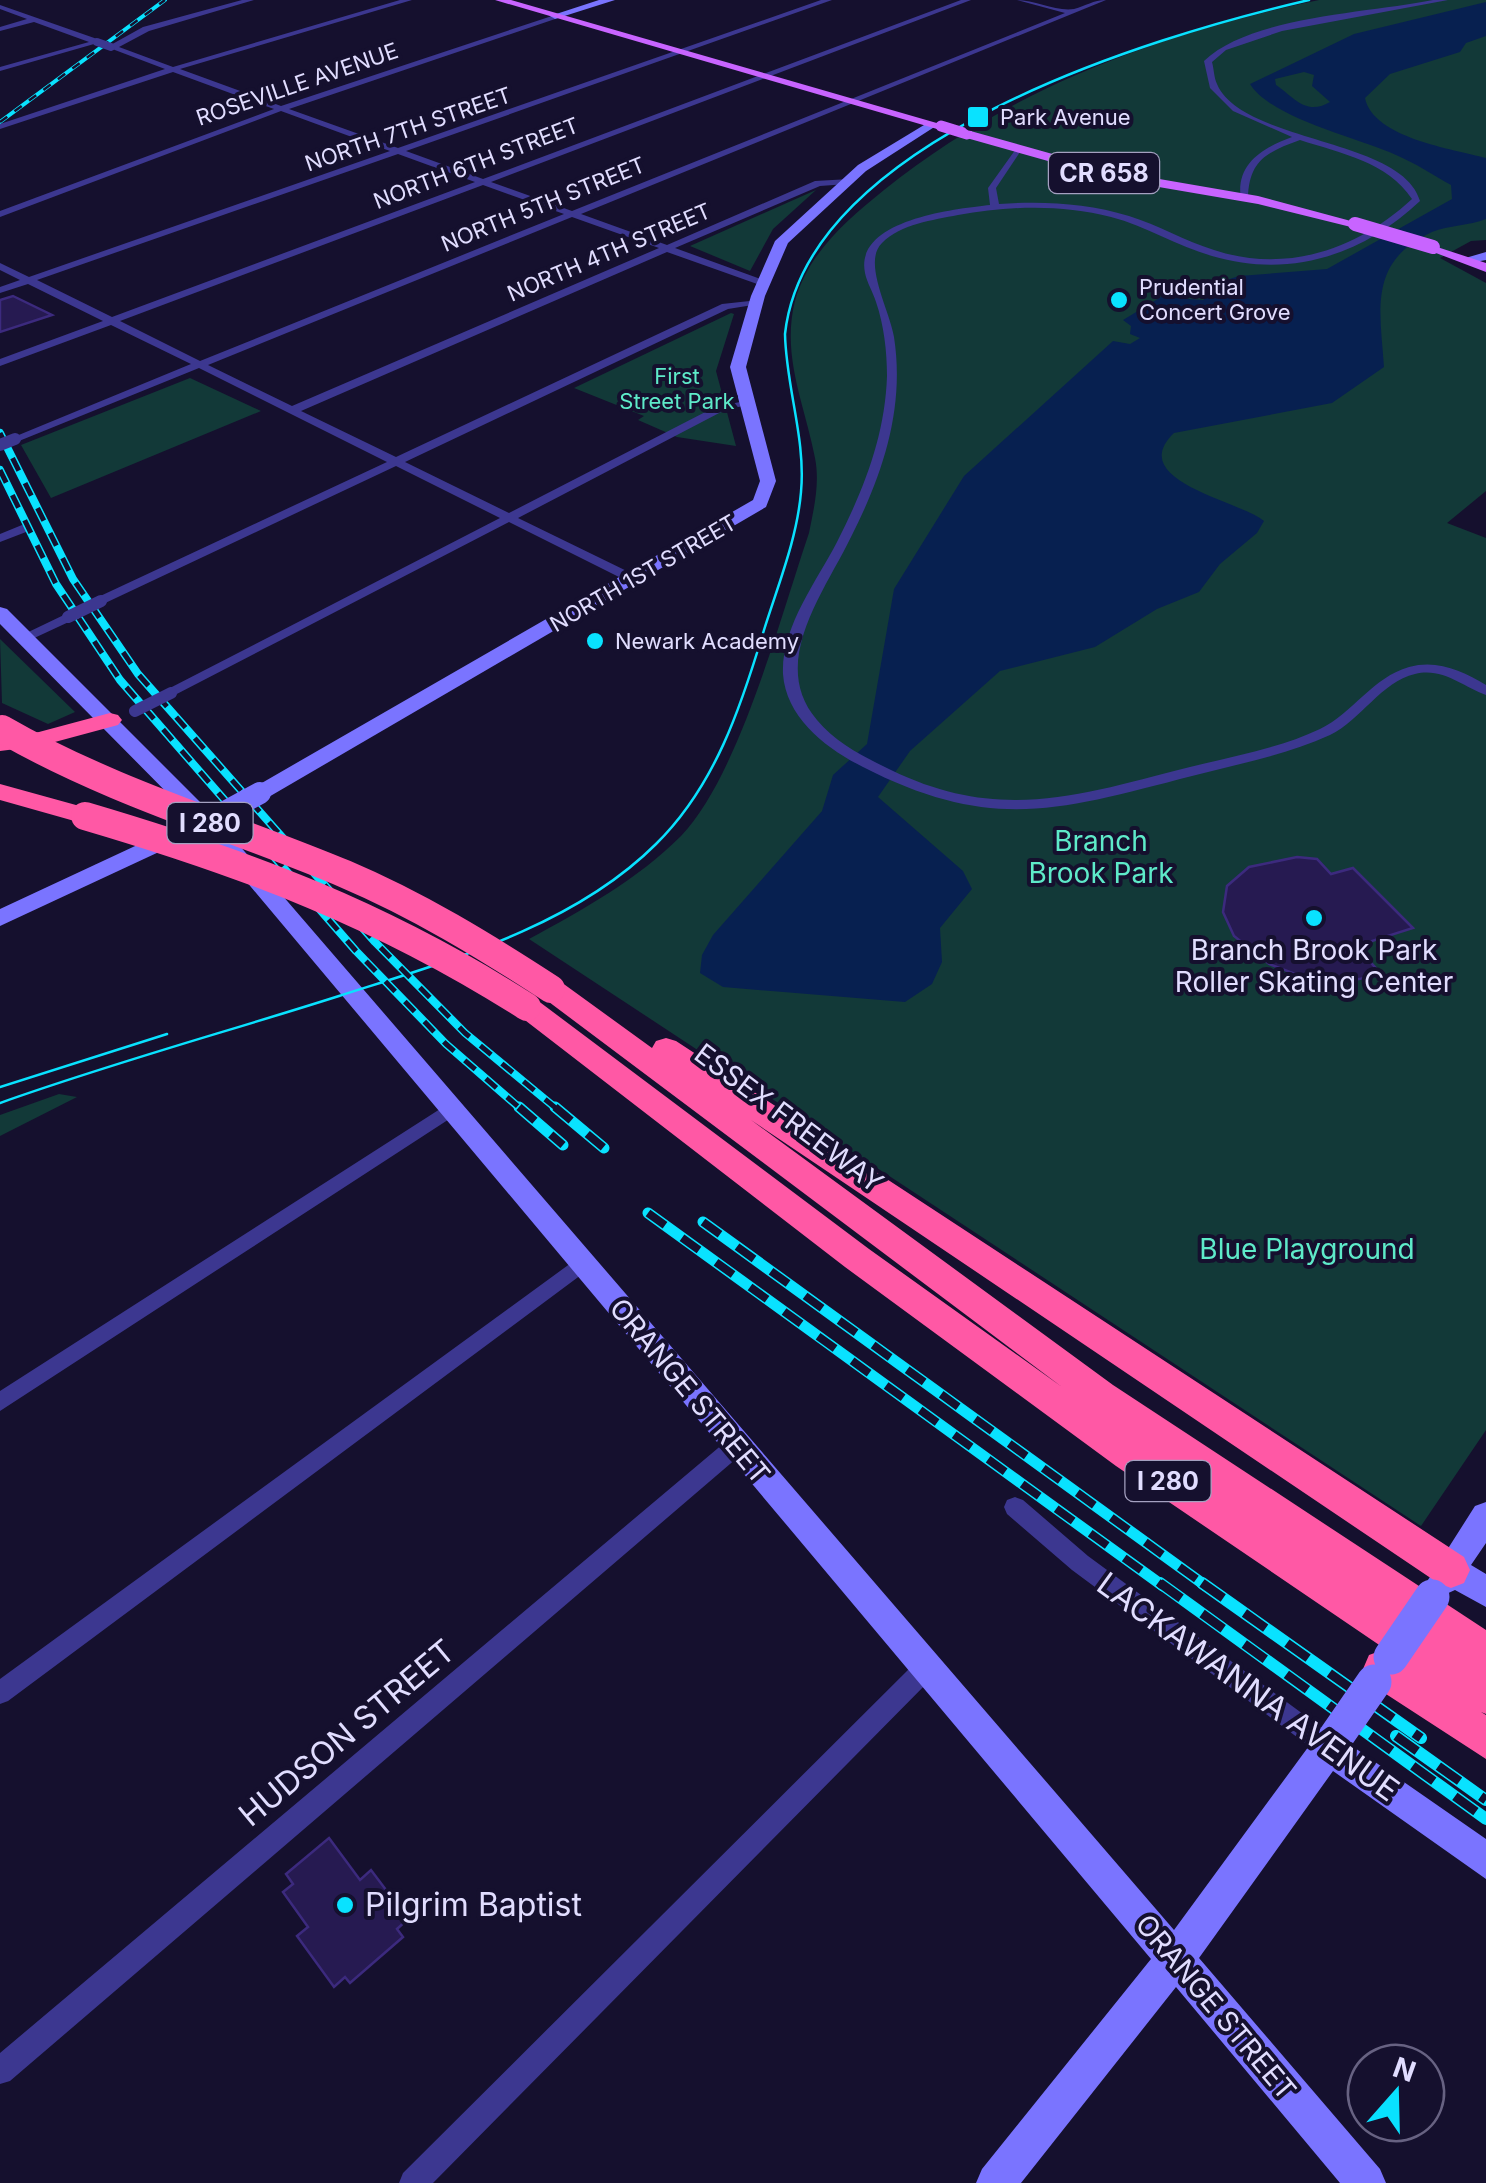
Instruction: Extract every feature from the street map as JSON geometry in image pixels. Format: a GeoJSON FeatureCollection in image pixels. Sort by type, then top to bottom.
{"type":"FeatureCollection","features":[{"type":"Feature","properties":{"kind":"highway"},"geometry":{"type":"LineString","coordinates":[[0,718],[13,744],[110,720]]}},
{"type":"Feature","properties":{"kind":"highway","name":"ESSEX FREEWAY"},"geometry":{"type":"LineString","coordinates":[[0,728],[13,744],[396,897],[458,930],[1102,1396],[1486,1652]]}},
{"type":"Feature","properties":{"kind":"highway","name":"ESSEX FREEWAY"},"geometry":{"type":"LineString","coordinates":[[0,792],[176,842],[299,884],[550,994],[857,1258],[1130,1455],[1486,1694]]}},
{"type":"Feature","properties":{"kind":"highway"},"geometry":{"type":"LineString","coordinates":[[550,994],[1442,1584]]}},
{"type":"Feature","properties":{"kind":"highway"},"geometry":{"type":"LineString","coordinates":[[1382,1669],[1486,1739]]}},
{"type":"Feature","properties":{"kind":"main road","name":"CR 658"},"geometry":{"type":"LineString","coordinates":[[500,0],[1112,175],[1244,198],[1355,224],[1434,246],[1486,268]]}},
{"type":"Feature","properties":{"kind":"main road","name":"CR 658"},"geometry":{"type":"LineString","coordinates":[[514,0],[558,15]]}},
{"type":"Feature","properties":{"kind":"main road","name":"ROSEVILLE AVENUE"},"geometry":{"type":"LineString","coordinates":[[558,15],[610,0]]}},
{"type":"Feature","properties":{"kind":"main road","name":"NORTH 4TH STREET"},"geometry":{"type":"LineString","coordinates":[[848,180],[937,125]]}},
{"type":"Feature","properties":{"kind":"main road","name":"NORTH 1ST STREET"},"geometry":{"type":"LineString","coordinates":[[0,918],[216,817],[750,511],[763,499],[768,481],[738,368],[756,302],[788,232],[848,180]]}},
{"type":"Feature","properties":{"kind":"main road"},"geometry":{"type":"LineString","coordinates":[[1468,260],[1486,256]]}},
{"type":"Feature","properties":{"kind":"main road","name":"ORANGE STREET"},"geometry":{"type":"LineString","coordinates":[[0,613],[216,817],[451,1109],[1366,2183]]}},
{"type":"Feature","properties":{"kind":"main road"},"geometry":{"type":"LineString","coordinates":[[996,2183],[1174,1959],[1329,1746],[1486,1516]]}},
{"type":"Feature","properties":{"kind":"main road"},"geometry":{"type":"LineString","coordinates":[[1442,1584],[1486,1592]]}},
{"type":"Feature","properties":{"kind":"main road","name":"LACKAWANNA AVENUE"},"geometry":{"type":"LineString","coordinates":[[1329,1746],[1486,1861]]}},
{"type":"Feature","properties":{"kind":"street"},"geometry":{"type":"LineString","coordinates":[[112,48],[146,29],[250,0]]}},
{"type":"Feature","properties":{"kind":"street"},"geometry":{"type":"LineString","coordinates":[[3,126],[172,70],[408,0]]}},
{"type":"Feature","properties":{"kind":"street","name":"NORTH 7TH STREET"},"geometry":{"type":"LineString","coordinates":[[0,290],[828,0]]}},
{"type":"Feature","properties":{"kind":"street","name":"NORTH 6TH STREET"},"geometry":{"type":"LineString","coordinates":[[0,363],[967,0]]}},
{"type":"Feature","properties":{"kind":"street"},"geometry":{"type":"LineString","coordinates":[[1020,0],[1071,12]]}},
{"type":"Feature","properties":{"kind":"street","name":"NORTH 5TH STREET"},"geometry":{"type":"LineString","coordinates":[[0,444],[1102,0]]}},
{"type":"Feature","properties":{"kind":"street"},"geometry":{"type":"LineString","coordinates":[[1444,0],[1268,32],[1211,56],[1208,77],[1227,102],[1247,115],[1387,170],[1412,187],[1417,199],[1346,248],[1314,260],[1288,263],[1217,254],[1139,223],[1084,209],[1046,205],[995,207],[910,224],[885,236],[871,252],[870,271],[883,308],[891,357],[891,400],[885,440],[864,500],[806,612],[792,653],[792,686],[798,707],[813,728],[836,746],[910,786],[972,804],[1056,805],[1308,740],[1349,719],[1396,678],[1412,670],[1449,672],[1486,691]]}},
{"type":"Feature","properties":{"kind":"street"},"geometry":{"type":"LineString","coordinates":[[0,7],[763,284]]}},
{"type":"Feature","properties":{"kind":"street","name":"ROSEVILLE AVENUE"},"geometry":{"type":"LineString","coordinates":[[0,214],[280,109],[558,15]]}},
{"type":"Feature","properties":{"kind":"street"},"geometry":{"type":"LineString","coordinates":[[0,28],[34,20]]}},
{"type":"Feature","properties":{"kind":"street"},"geometry":{"type":"LineString","coordinates":[[0,69],[97,42]]}},
{"type":"Feature","properties":{"kind":"street"},"geometry":{"type":"LineString","coordinates":[[1244,198],[1246,170],[1256,157],[1300,136]]}},
{"type":"Feature","properties":{"kind":"street"},"geometry":{"type":"LineString","coordinates":[[995,207],[992,188],[1018,149]]}},
{"type":"Feature","properties":{"kind":"street","name":"NORTH 4TH STREET"},"geometry":{"type":"LineString","coordinates":[[293,410],[822,182],[848,180]]}},
{"type":"Feature","properties":{"kind":"street"},"geometry":{"type":"LineString","coordinates":[[0,266],[633,578]]}},
{"type":"Feature","properties":{"kind":"street"},"geometry":{"type":"LineString","coordinates":[[25,637],[726,306],[756,302]]}},
{"type":"Feature","properties":{"kind":"street"},"geometry":{"type":"LineString","coordinates":[[110,720],[171,693],[719,409],[746,402]]}},
{"type":"Feature","properties":{"kind":"street"},"geometry":{"type":"LineString","coordinates":[[0,538],[22,529]]}},
{"type":"Feature","properties":{"kind":"street"},"geometry":{"type":"LineString","coordinates":[[0,1402],[451,1109]]}},
{"type":"Feature","properties":{"kind":"street"},"geometry":{"type":"LineString","coordinates":[[0,1693],[582,1264]]}},
{"type":"Feature","properties":{"kind":"street","name":"HUDSON STREET"},"geometry":{"type":"LineString","coordinates":[[0,2071],[736,1445]]}},
{"type":"Feature","properties":{"kind":"street","name":"LACKAWANNA AVENUE"},"geometry":{"type":"LineString","coordinates":[[1015,1507],[1080,1563],[1329,1746]]}},
{"type":"Feature","properties":{"kind":"street"},"geometry":{"type":"LineString","coordinates":[[413,2183],[926,1668]]}},
{"type":"Feature","properties":{"kind":"green space","name":"Branch Brook Park"},"geometry":{"type":"Polygon","coordinates":[[[1319,0],[1486,0],[1486,240],[1471,241],[1440,258],[1486,283],[1486,491],[1447,523],[1486,538],[1486,1430],[1421,1526],[529,939],[628,880],[681,836],[722,775],[740,735],[813,514],[816,467],[796,380],[791,321],[801,284],[830,239],[870,201],[933,154],[1036,94],[1090,69],[1202,29],[1319,0]]]}},
{"type":"Feature","properties":{"kind":"green space"},"geometry":{"type":"Polygon","coordinates":[[[816,190],[773,229],[750,271],[690,246],[816,190]]]}},
{"type":"Feature","properties":{"kind":"green space","name":"First Street Park"},"geometry":{"type":"Polygon","coordinates":[[[734,314],[716,371],[736,446],[677,437],[638,420],[644,416],[574,388],[734,314]]]}},
{"type":"Feature","properties":{"kind":"green space"},"geometry":{"type":"Polygon","coordinates":[[[190,378],[261,411],[51,498],[21,445],[190,378]]]}},
{"type":"Feature","properties":{"kind":"green space"},"geometry":{"type":"Polygon","coordinates":[[[0,639],[75,712],[48,724],[2,703],[0,639]]]}},
{"type":"Feature","properties":{"kind":"green space"},"geometry":{"type":"Polygon","coordinates":[[[59,1094],[77,1097],[0,1136],[0,1115],[59,1094]]]}},
{"type":"Feature","properties":{"kind":"water"},"geometry":{"type":"Polygon","coordinates":[[[1486,2],[1486,36],[1466,43],[1460,52],[1390,74],[1365,98],[1371,112],[1398,132],[1486,158],[1486,219],[1432,232],[1411,244],[1388,272],[1381,307],[1384,367],[1332,403],[1174,433],[1163,450],[1164,464],[1174,477],[1264,521],[1257,533],[1220,564],[1199,592],[1157,609],[1095,647],[1000,671],[910,751],[878,797],[963,871],[972,889],[940,928],[942,962],[932,984],[905,1002],[723,987],[700,973],[702,955],[713,935],[822,811],[833,775],[867,744],[894,589],[964,476],[1113,341],[1130,344],[1140,338],[1130,334],[1131,326],[1123,320],[1161,297],[1203,300],[1212,294],[1201,288],[1239,276],[1327,269],[1452,199],[1451,185],[1424,169],[1295,117],[1261,96],[1250,84],[1354,34],[1486,2]],[[1304,72],[1275,79],[1276,85],[1301,104],[1322,106],[1330,102],[1312,86],[1314,75],[1304,72]]]}},
{"type":"Feature","properties":{"kind":"building"},"geometry":{"type":"Polygon","coordinates":[[[13,296],[52,315],[0,332],[0,300],[13,296]]]}},
{"type":"Feature","properties":{"kind":"building","name":"Branch Brook Park Roller Skating Center"},"geometry":{"type":"Polygon","coordinates":[[[1297,857],[1317,859],[1331,874],[1353,868],[1413,928],[1356,946],[1382,975],[1348,981],[1303,977],[1269,964],[1234,936],[1223,912],[1227,886],[1249,867],[1297,857]]]}},
{"type":"Feature","properties":{"kind":"building","name":"Pilgrim Baptist"},"geometry":{"type":"Polygon","coordinates":[[[329,1838],[360,1880],[371,1870],[408,1919],[397,1929],[403,1937],[350,1983],[345,1977],[334,1987],[297,1936],[308,1927],[283,1892],[293,1884],[286,1874],[329,1838]]]}},
{"type":"Feature","properties":{"kind":"tram line"},"geometry":{"type":"LineString","coordinates":[[0,1103],[465,954],[548,919],[623,873],[656,844],[695,797],[724,744],[746,688],[791,544],[801,492],[801,452],[785,334],[807,265],[853,205],[918,153],[995,108],[1078,71],[1163,41],[1309,0]]}},
{"type":"Feature","properties":{"kind":"tram line"},"geometry":{"type":"LineString","coordinates":[[0,1087],[167,1034]]}},
{"type":"Feature","properties":{"kind":"railway"},"geometry":{"type":"LineString","coordinates":[[0,122],[165,0]]}},
{"type":"Feature","properties":{"kind":"railway"},"geometry":{"type":"LineString","coordinates":[[0,433],[73,579],[138,674],[375,942],[465,1033],[558,1110]]}},
{"type":"Feature","properties":{"kind":"railway"},"geometry":{"type":"LineString","coordinates":[[0,470],[56,584],[120,680],[356,951],[446,1044],[522,1110]]}},
{"type":"Feature","properties":{"kind":"railway"},"geometry":{"type":"LineString","coordinates":[[519,1107],[563,1145]]}},
{"type":"Feature","properties":{"kind":"railway"},"geometry":{"type":"LineString","coordinates":[[555,1107],[604,1148]]}},
{"type":"Feature","properties":{"kind":"railway"},"geometry":{"type":"LineString","coordinates":[[648,1213],[1163,1586]]}},
{"type":"Feature","properties":{"kind":"railway"},"geometry":{"type":"LineString","coordinates":[[703,1222],[1206,1586]]}},
{"type":"Feature","properties":{"kind":"railway"},"geometry":{"type":"LineString","coordinates":[[1160,1583],[1486,1819]]}},
{"type":"Feature","properties":{"kind":"railway"},"geometry":{"type":"LineString","coordinates":[[1202,1583],[1421,1738]]}},
{"type":"Feature","properties":{"kind":"railway"},"geometry":{"type":"LineString","coordinates":[[1396,1736],[1486,1800]]}},
{"type":"Feature","properties":{"kind":"place","name":"Park Avenue"},"geometry":{"type":"Point","coordinates":[978,117]}},
{"type":"Feature","properties":{"kind":"place","name":"Prudential Concert Grove"},"geometry":{"type":"Point","coordinates":[1119,300]}},
{"type":"Feature","properties":{"kind":"place","name":"Newark Academy"},"geometry":{"type":"Point","coordinates":[595,641]}},
{"type":"Feature","properties":{"kind":"place","name":"Branch Brook Park Roller Skating Center"},"geometry":{"type":"Point","coordinates":[1314,918]}},
{"type":"Feature","properties":{"kind":"place","name":"Pilgrim Baptist"},"geometry":{"type":"Point","coordinates":[345,1905]}},
{"type":"Feature","properties":{"kind":"park label","name":"Blue Playground"},"geometry":{"type":"Point","coordinates":[1307,1249]}}]}
